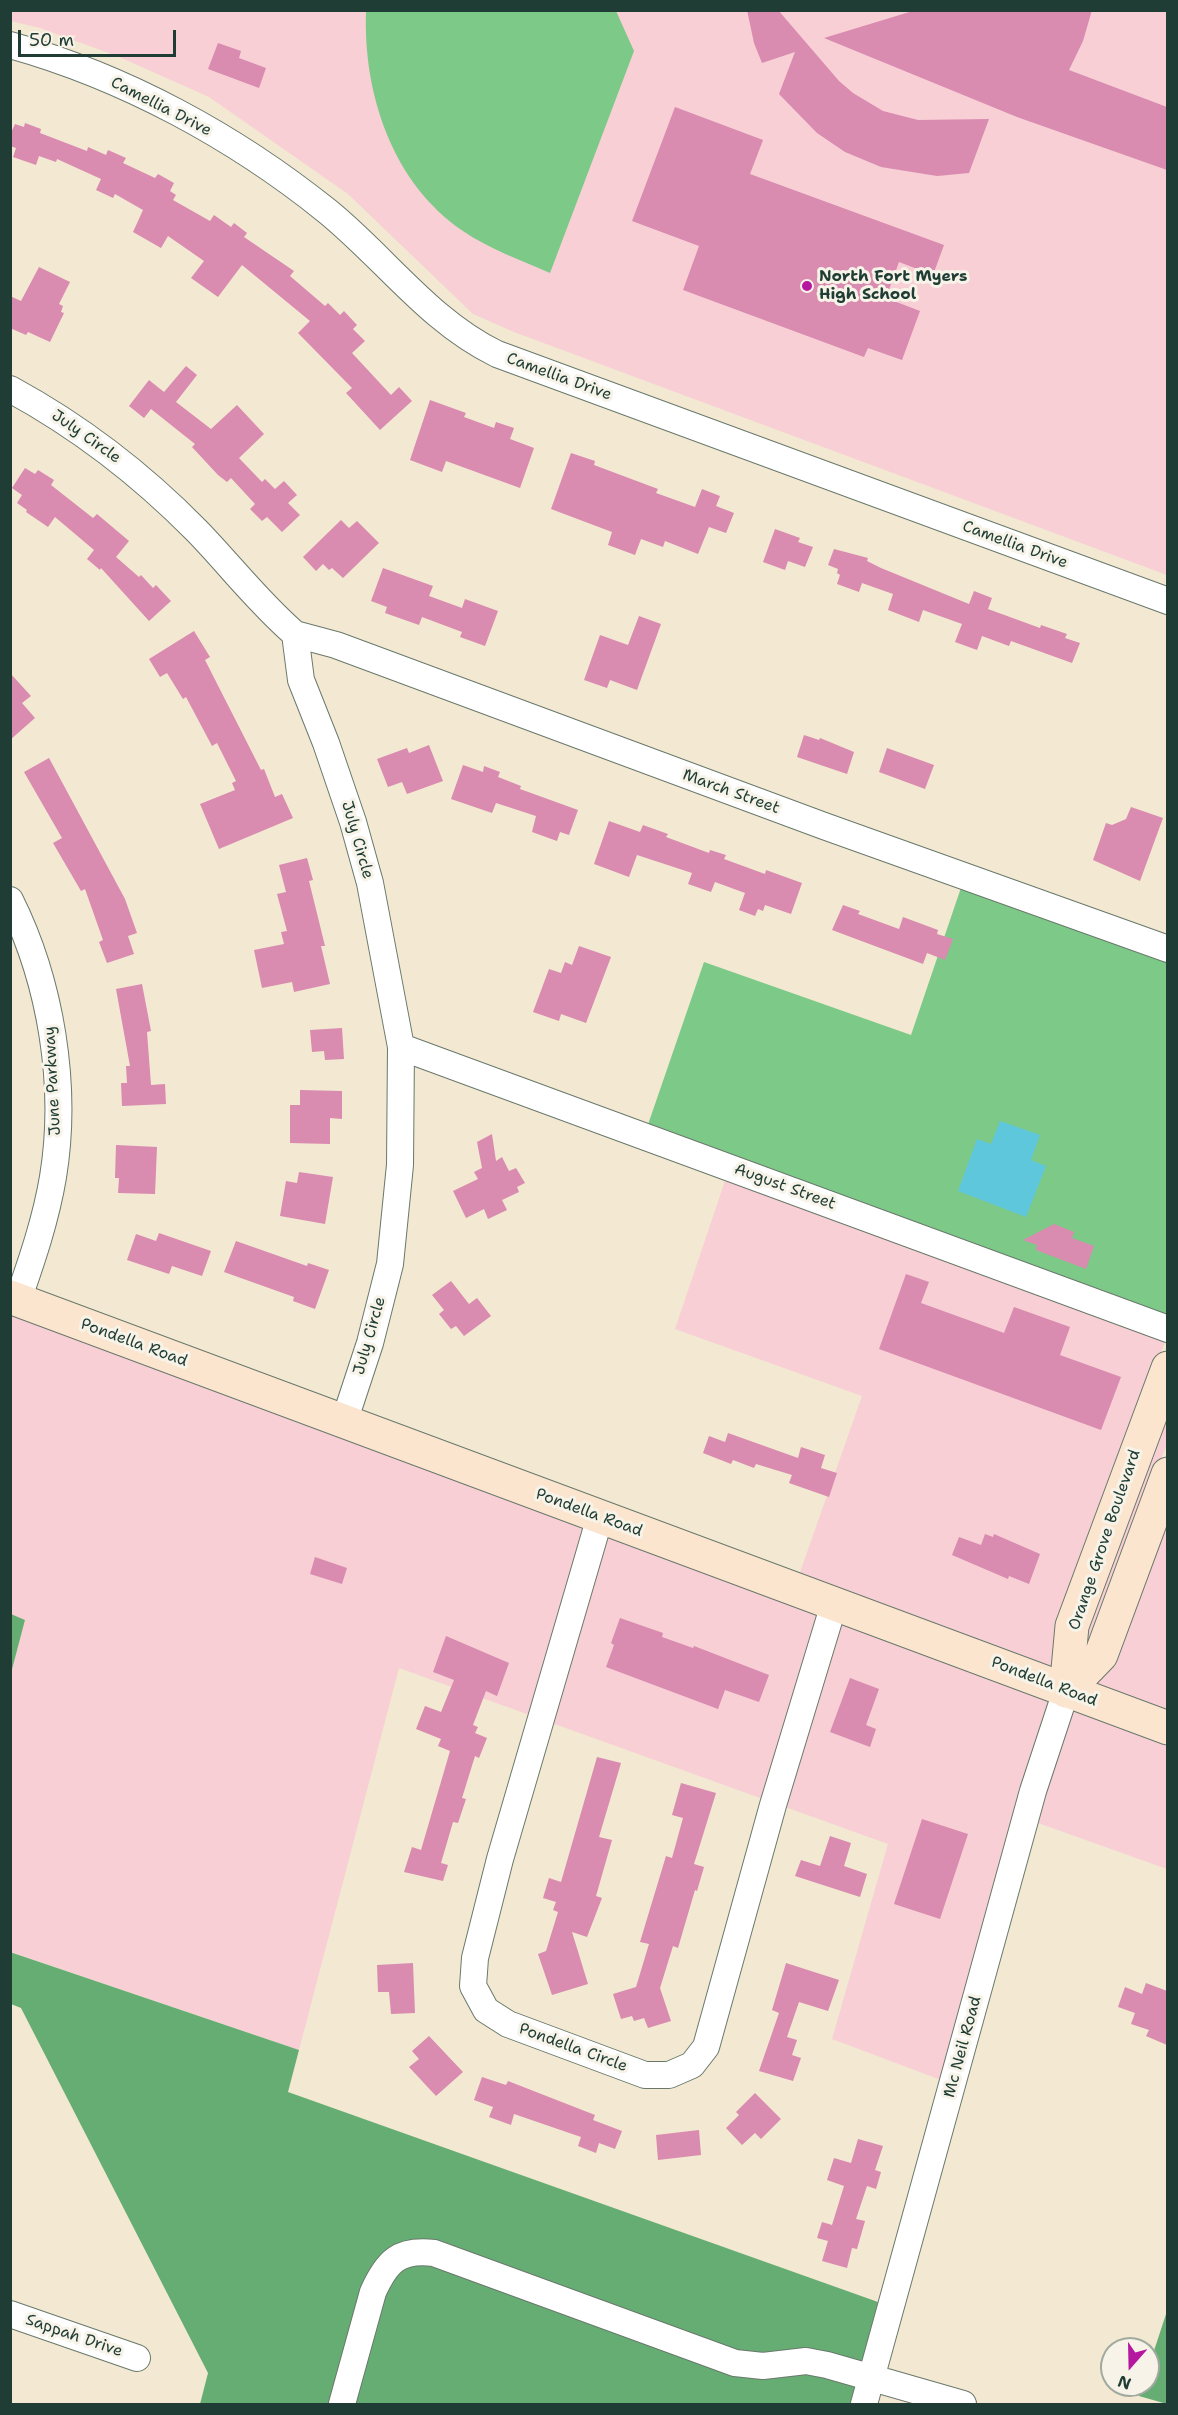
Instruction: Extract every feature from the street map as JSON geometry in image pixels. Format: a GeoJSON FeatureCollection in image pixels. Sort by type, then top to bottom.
{"type":"FeatureCollection","features":[{"type":"Feature","properties":{"kind":"main road","name":"Pondella Road"},"geometry":{"type":"LineString","coordinates":[[14,1298],[1167,1728]]}},
{"type":"Feature","properties":{"kind":"main road","name":"Orange Grove Boulevard"},"geometry":{"type":"LineString","coordinates":[[1066,1691],[1072,1626],[1167,1368]]}},
{"type":"Feature","properties":{"kind":"main road","name":"Orange Grove Boulevard"},"geometry":{"type":"LineString","coordinates":[[1066,1691],[1101,1655],[1166,1479]]}},
{"type":"Feature","properties":{"kind":"street","name":"Camellia Drive"},"geometry":{"type":"LineString","coordinates":[[10,45],[47,55],[112,81],[186,117],[252,157],[327,211],[436,315],[476,344],[497,354],[1167,601]]}},
{"type":"Feature","properties":{"kind":"street","name":"July Circle"},"geometry":{"type":"LineString","coordinates":[[10,389],[65,420],[124,463],[198,532],[265,608],[295,634],[301,680],[350,810],[370,883],[401,1047],[400,1165],[390,1264],[372,1334],[344,1422]]}},
{"type":"Feature","properties":{"kind":"street","name":"March Street"},"geometry":{"type":"LineString","coordinates":[[295,634],[336,645],[825,826],[1167,949]]}},
{"type":"Feature","properties":{"kind":"street","name":"June Parkway"},"geometry":{"type":"LineString","coordinates":[[10,900],[39,978],[47,1007],[53,1042],[57,1098],[53,1177],[37,1245],[14,1298]]}},
{"type":"Feature","properties":{"kind":"street","name":"August Street"},"geometry":{"type":"LineString","coordinates":[[401,1047],[1167,1329]]}},
{"type":"Feature","properties":{"kind":"street"},"geometry":{"type":"LineString","coordinates":[[1129,1471],[1166,1479]]}},
{"type":"Feature","properties":{"kind":"street","name":"Pondella Circle"},"geometry":{"type":"LineString","coordinates":[[600,1517],[500,1859],[475,1958],[473,1986],[486,2010],[508,2024],[552,2042],[645,2075],[669,2075],[684,2069],[692,2065],[706,2047],[777,1794],[834,1604]]}},
{"type":"Feature","properties":{"kind":"street","name":"Mc Neil Road"},"geometry":{"type":"LineString","coordinates":[[864,2404],[1033,1791],[1066,1691]]}},
{"type":"Feature","properties":{"kind":"street"},"geometry":{"type":"LineString","coordinates":[[342,2404],[373,2292],[380,2275],[392,2261],[412,2251],[434,2253],[735,2363],[763,2367],[806,2361],[963,2404]]}},
{"type":"Feature","properties":{"kind":"street","name":"Sappah Drive"},"geometry":{"type":"LineString","coordinates":[[10,2314],[137,2358]]}},
{"type":"Feature","properties":{"kind":"shaded area","name":"North Fort Myers High School"},"geometry":{"type":"Polygon","coordinates":[[[10,11],[1167,11],[1167,575],[514,332],[473,314],[348,194],[209,97],[117,56],[40,28],[11,21],[10,11]]]}},
{"type":"Feature","properties":{"kind":"shaded area"},"geometry":{"type":"Polygon","coordinates":[[[729,1169],[1167,1336],[1062,1622],[1056,1674],[798,1578],[862,1396],[675,1329],[729,1169]]]}},
{"type":"Feature","properties":{"kind":"shaded area"},"geometry":{"type":"Polygon","coordinates":[[[11,1310],[1167,1741],[1167,1869],[1024,1818],[941,2080],[832,2039],[888,1844],[399,1668],[299,2050],[11,1952],[10,1674],[25,1620],[10,1614],[11,1310]]]}},
{"type":"Feature","properties":{"kind":"shaded area"},"geometry":{"type":"Polygon","coordinates":[[[1167,1399],[1167,1443],[1092,1649],[1080,1661],[1083,1628],[1167,1399]]]}},
{"type":"Feature","properties":{"kind":"shaded area"},"geometry":{"type":"Polygon","coordinates":[[[1167,1506],[1167,1715],[1087,1685],[1167,1506]]]}},
{"type":"Feature","properties":{"kind":"green space"},"geometry":{"type":"Polygon","coordinates":[[[366,11],[616,11],[634,51],[550,273],[494,249],[463,231],[438,211],[417,188],[400,162],[377,104],[366,42],[366,11]]]}},
{"type":"Feature","properties":{"kind":"green space"},"geometry":{"type":"Polygon","coordinates":[[[967,870],[1167,942],[1167,1322],[643,1139],[704,962],[911,1035],[967,870]]]}},
{"type":"Feature","properties":{"kind":"green space"},"geometry":{"type":"Polygon","coordinates":[[[10,1614],[25,1620],[11,1673],[10,1614]]]}},
{"type":"Feature","properties":{"kind":"green space"},"geometry":{"type":"Polygon","coordinates":[[[10,1952],[299,2050],[288,2092],[878,2302],[851,2404],[200,2404],[208,2373],[21,2008],[11,2004],[10,1952]]]}},
{"type":"Feature","properties":{"kind":"green space"},"geometry":{"type":"Polygon","coordinates":[[[1167,2311],[1167,2404],[1142,2397],[1160,2397],[1158,2337],[1167,2311]]]}},
{"type":"Feature","properties":{"kind":"water"},"geometry":{"type":"Polygon","coordinates":[[[1000,1121],[1040,1135],[1031,1160],[1046,1166],[1026,1217],[958,1191],[977,1139],[991,1144],[1000,1121]]]}},
{"type":"Feature","properties":{"kind":"building"},"geometry":{"type":"Polygon","coordinates":[[[747,10],[778,10],[839,81],[853,93],[883,111],[918,120],[989,119],[969,173],[937,176],[881,167],[845,152],[817,133],[779,94],[795,52],[762,63],[754,43],[747,10]]]}},
{"type":"Feature","properties":{"kind":"building"},"geometry":{"type":"Polygon","coordinates":[[[916,10],[1092,10],[1083,41],[1069,70],[1167,107],[1167,170],[1017,117],[824,38],[916,10]]]}},
{"type":"Feature","properties":{"kind":"building"},"geometry":{"type":"Polygon","coordinates":[[[218,43],[241,51],[239,58],[266,68],[259,88],[208,69],[218,43]]]}},
{"type":"Feature","properties":{"kind":"building"},"geometry":{"type":"Polygon","coordinates":[[[675,107],[763,140],[750,174],[944,245],[933,275],[899,262],[886,298],[920,311],[902,360],[868,348],[864,357],[683,290],[699,246],[632,221],[675,107]]]}},
{"type":"Feature","properties":{"kind":"building"},"geometry":{"type":"Polygon","coordinates":[[[25,123],[41,129],[40,133],[87,151],[88,147],[106,155],[108,150],[126,158],[123,163],[155,178],[158,174],[174,183],[170,191],[176,195],[173,200],[210,221],[214,215],[231,227],[234,223],[247,233],[244,237],[294,271],[290,276],[325,306],[328,303],[340,315],[344,311],[357,325],[353,329],[365,341],[352,353],[391,395],[399,387],[412,401],[380,430],[346,393],[352,388],[298,333],[310,321],[242,265],[218,297],[191,278],[204,261],[168,236],[161,248],[133,232],[143,210],[115,194],[113,198],[96,190],[101,179],[57,159],[56,162],[39,156],[36,165],[13,157],[16,148],[10,146],[10,135],[15,124],[24,127],[25,123]]]}},
{"type":"Feature","properties":{"kind":"building"},"geometry":{"type":"Polygon","coordinates":[[[39,267],[70,282],[59,304],[63,306],[61,312],[64,313],[50,342],[28,332],[26,335],[10,328],[10,296],[21,301],[39,267]]]}},
{"type":"Feature","properties":{"kind":"building"},"geometry":{"type":"Polygon","coordinates":[[[186,366],[197,375],[176,402],[211,429],[237,405],[264,434],[239,458],[262,482],[265,479],[275,489],[284,481],[297,495],[288,503],[300,515],[282,532],[267,517],[262,521],[250,509],[255,504],[231,478],[227,482],[218,475],[192,447],[195,444],[151,409],[144,418],[129,406],[149,380],[164,392],[186,366]]]}},
{"type":"Feature","properties":{"kind":"building"},"geometry":{"type":"Polygon","coordinates":[[[430,400],[466,413],[464,417],[494,428],[496,422],[514,428],[510,439],[534,448],[520,488],[446,461],[442,472],[410,460],[430,400]]]}},
{"type":"Feature","properties":{"kind":"building"},"geometry":{"type":"Polygon","coordinates":[[[571,453],[595,461],[594,465],[658,489],[656,493],[695,507],[702,489],[720,496],[716,506],[734,513],[726,533],[709,527],[698,554],[665,541],[663,547],[641,539],[635,555],[608,545],[612,532],[551,509],[571,453]]]}},
{"type":"Feature","properties":{"kind":"building"},"geometry":{"type":"Polygon","coordinates":[[[25,468],[35,474],[38,470],[54,480],[51,485],[93,518],[97,514],[129,541],[116,557],[139,577],[141,575],[153,588],[156,585],[171,601],[149,621],[101,568],[100,570],[87,559],[94,550],[55,517],[48,527],[26,512],[27,510],[17,503],[22,495],[12,488],[25,468]]]}},
{"type":"Feature","properties":{"kind":"building"},"geometry":{"type":"Polygon","coordinates":[[[341,520],[349,528],[357,521],[379,543],[343,578],[332,568],[329,570],[323,564],[316,571],[303,557],[341,520]]]}},
{"type":"Feature","properties":{"kind":"building"},"geometry":{"type":"Polygon","coordinates":[[[775,529],[800,538],[798,542],[813,547],[805,567],[788,561],[785,570],[763,562],[775,529]]]}},
{"type":"Feature","properties":{"kind":"building"},"geometry":{"type":"Polygon","coordinates":[[[834,549],[868,558],[867,561],[881,568],[969,604],[974,591],[992,598],[988,609],[1040,628],[1041,625],[1067,634],[1065,638],[1080,643],[1072,663],[1011,641],[1009,646],[982,636],[977,650],[955,642],[962,624],[923,610],[919,622],[888,610],[893,594],[862,583],[859,592],[837,584],[840,575],[837,573],[838,569],[828,565],[834,549]]]}},
{"type":"Feature","properties":{"kind":"building"},"geometry":{"type":"Polygon","coordinates":[[[383,568],[433,586],[429,596],[462,608],[465,599],[498,611],[485,646],[460,637],[462,632],[422,617],[419,625],[385,613],[387,607],[371,601],[383,568]]]}},
{"type":"Feature","properties":{"kind":"building"},"geometry":{"type":"Polygon","coordinates":[[[639,616],[661,624],[637,690],[610,680],[607,688],[584,680],[600,635],[628,645],[639,616]]]}},
{"type":"Feature","properties":{"kind":"building"},"geometry":{"type":"Polygon","coordinates":[[[194,631],[210,657],[205,660],[261,770],[264,769],[275,797],[282,794],[293,818],[219,849],[200,804],[235,790],[232,783],[236,781],[217,743],[212,746],[186,697],[183,699],[167,673],[160,677],[149,659],[194,631]]]}},
{"type":"Feature","properties":{"kind":"building"},"geometry":{"type":"Polygon","coordinates":[[[10,673],[31,696],[22,703],[35,718],[10,740],[10,673]]]}},
{"type":"Feature","properties":{"kind":"building"},"geometry":{"type":"Polygon","coordinates":[[[804,735],[819,740],[820,738],[854,752],[847,774],[797,757],[804,735]]]}},
{"type":"Feature","properties":{"kind":"building"},"geometry":{"type":"Polygon","coordinates":[[[429,745],[443,781],[407,794],[402,782],[388,787],[377,759],[407,748],[409,753],[429,745]]]}},
{"type":"Feature","properties":{"kind":"building"},"geometry":{"type":"Polygon","coordinates":[[[887,748],[934,765],[925,789],[879,772],[887,748]]]}},
{"type":"Feature","properties":{"kind":"building"},"geometry":{"type":"Polygon","coordinates":[[[49,758],[125,899],[137,933],[128,936],[134,954],[107,963],[99,942],[103,940],[85,889],[81,891],[53,843],[62,838],[24,772],[49,758]]]}},
{"type":"Feature","properties":{"kind":"building"},"geometry":{"type":"Polygon","coordinates":[[[463,765],[483,772],[484,766],[500,772],[498,777],[521,786],[520,789],[578,810],[569,835],[560,832],[557,841],[532,832],[536,816],[496,803],[492,813],[451,799],[463,765]]]}},
{"type":"Feature","properties":{"kind":"building"},"geometry":{"type":"Polygon","coordinates":[[[1131,807],[1163,818],[1140,881],[1093,860],[1106,823],[1112,825],[1126,819],[1131,807]]]}},
{"type":"Feature","properties":{"kind":"building"},"geometry":{"type":"Polygon","coordinates":[[[609,821],[640,832],[643,825],[668,834],[666,837],[709,853],[710,850],[726,855],[724,859],[765,874],[766,870],[802,883],[791,914],[765,905],[763,911],[758,909],[755,916],[739,910],[745,893],[715,882],[711,892],[688,884],[692,873],[637,855],[629,877],[594,864],[609,821]]]}},
{"type":"Feature","properties":{"kind":"building"},"geometry":{"type":"Polygon","coordinates":[[[307,858],[313,880],[309,881],[325,946],[321,946],[330,984],[294,992],[292,982],[262,988],[254,950],[284,944],[281,932],[287,931],[277,894],[286,892],[279,865],[307,858]]]}},
{"type":"Feature","properties":{"kind":"building"},"geometry":{"type":"Polygon","coordinates":[[[843,905],[860,911],[858,914],[899,929],[903,917],[938,930],[937,934],[953,939],[945,960],[927,953],[923,964],[832,930],[843,905]]]}},
{"type":"Feature","properties":{"kind":"building"},"geometry":{"type":"Polygon","coordinates":[[[579,946],[611,957],[586,1023],[561,1014],[559,1021],[533,1012],[549,969],[561,973],[565,962],[572,965],[579,946]]]}},
{"type":"Feature","properties":{"kind":"building"},"geometry":{"type":"Polygon","coordinates":[[[142,984],[151,1031],[147,1032],[151,1085],[165,1084],[166,1104],[122,1106],[121,1083],[127,1083],[126,1066],[130,1066],[116,989],[142,984]]]}},
{"type":"Feature","properties":{"kind":"building"},"geometry":{"type":"Polygon","coordinates":[[[342,1028],[344,1059],[325,1060],[324,1051],[312,1052],[310,1030],[342,1028]]]}},
{"type":"Feature","properties":{"kind":"building"},"geometry":{"type":"Polygon","coordinates":[[[300,1090],[342,1091],[342,1119],[330,1118],[330,1144],[290,1143],[290,1105],[300,1105],[300,1090]]]}},
{"type":"Feature","properties":{"kind":"building"},"geometry":{"type":"Polygon","coordinates":[[[492,1134],[496,1161],[502,1157],[509,1171],[516,1168],[525,1183],[517,1187],[519,1192],[502,1200],[507,1210],[488,1219],[484,1209],[466,1218],[453,1191],[478,1179],[474,1172],[482,1168],[477,1142],[492,1134]]]}},
{"type":"Feature","properties":{"kind":"building"},"geometry":{"type":"Polygon","coordinates":[[[116,1145],[157,1147],[155,1194],[118,1193],[119,1178],[115,1178],[116,1145]]]}},
{"type":"Feature","properties":{"kind":"building"},"geometry":{"type":"Polygon","coordinates":[[[299,1172],[333,1177],[325,1224],[280,1216],[286,1181],[297,1183],[299,1172]]]}},
{"type":"Feature","properties":{"kind":"building"},"geometry":{"type":"Polygon","coordinates":[[[1054,1224],[1074,1232],[1072,1238],[1094,1246],[1086,1269],[1036,1250],[1037,1245],[1023,1240],[1054,1224]]]}},
{"type":"Feature","properties":{"kind":"building"},"geometry":{"type":"Polygon","coordinates":[[[159,1233],[211,1251],[202,1276],[172,1266],[169,1274],[127,1260],[136,1234],[156,1241],[159,1233]]]}},
{"type":"Feature","properties":{"kind":"building"},"geometry":{"type":"Polygon","coordinates":[[[236,1241],[307,1266],[308,1263],[329,1270],[315,1309],[293,1301],[294,1297],[224,1272],[236,1241]]]}},
{"type":"Feature","properties":{"kind":"building"},"geometry":{"type":"Polygon","coordinates":[[[906,1274],[929,1282],[921,1303],[1004,1333],[1014,1307],[1070,1327],[1060,1355],[1121,1377],[1101,1430],[879,1349],[906,1274]]]}},
{"type":"Feature","properties":{"kind":"building"},"geometry":{"type":"Polygon","coordinates":[[[451,1281],[469,1304],[477,1298],[491,1316],[464,1336],[456,1326],[451,1329],[439,1314],[444,1310],[432,1295],[451,1281]]]}},
{"type":"Feature","properties":{"kind":"building"},"geometry":{"type":"Polygon","coordinates":[[[728,1433],[798,1458],[801,1447],[825,1455],[821,1468],[837,1473],[829,1497],[789,1483],[792,1475],[756,1464],[754,1468],[733,1460],[731,1464],[703,1453],[709,1436],[725,1442],[728,1433]]]}},
{"type":"Feature","properties":{"kind":"building"},"geometry":{"type":"Polygon","coordinates":[[[985,1534],[993,1537],[994,1534],[1040,1554],[1029,1584],[1009,1576],[1008,1579],[952,1555],[959,1537],[981,1545],[985,1534]]]}},
{"type":"Feature","properties":{"kind":"building"},"geometry":{"type":"Polygon","coordinates":[[[315,1557],[347,1568],[342,1584],[310,1574],[315,1557]]]}},
{"type":"Feature","properties":{"kind":"building"},"geometry":{"type":"Polygon","coordinates":[[[620,1618],[663,1633],[662,1637],[693,1648],[694,1646],[769,1675],[759,1702],[725,1690],[718,1709],[606,1667],[620,1618]]]}},
{"type":"Feature","properties":{"kind":"building"},"geometry":{"type":"Polygon","coordinates":[[[446,1636],[509,1663],[497,1696],[486,1691],[473,1725],[478,1727],[475,1733],[487,1738],[479,1758],[475,1756],[462,1798],[466,1799],[458,1823],[453,1822],[441,1863],[448,1865],[443,1881],[404,1872],[412,1847],[421,1850],[450,1751],[438,1746],[441,1739],[416,1729],[425,1706],[441,1712],[454,1680],[433,1672],[446,1636]]]}},
{"type":"Feature","properties":{"kind":"building"},"geometry":{"type":"Polygon","coordinates":[[[850,1678],[879,1689],[866,1725],[876,1729],[870,1747],[830,1732],[850,1678]]]}},
{"type":"Feature","properties":{"kind":"building"},"geometry":{"type":"Polygon","coordinates":[[[597,1757],[621,1763],[599,1837],[612,1840],[596,1896],[602,1898],[587,1937],[572,1932],[588,1984],[552,1995],[538,1954],[546,1951],[558,1912],[553,1910],[556,1902],[543,1898],[549,1878],[561,1882],[597,1757]]]}},
{"type":"Feature","properties":{"kind":"building"},"geometry":{"type":"Polygon","coordinates":[[[681,1783],[716,1793],[694,1864],[704,1867],[678,1948],[673,1946],[660,1988],[671,2021],[648,2028],[644,2018],[634,2021],[632,2016],[621,2019],[613,1994],[636,1987],[649,1944],[640,1942],[666,1856],[672,1858],[683,1818],[672,1815],[681,1783]]]}},
{"type":"Feature","properties":{"kind":"building"},"geometry":{"type":"Polygon","coordinates":[[[922,1819],[968,1834],[940,1919],[894,1904],[922,1819]]]}},
{"type":"Feature","properties":{"kind":"building"},"geometry":{"type":"Polygon","coordinates":[[[830,1836],[851,1843],[844,1866],[867,1874],[860,1897],[795,1876],[801,1860],[820,1866],[830,1836]]]}},
{"type":"Feature","properties":{"kind":"building"},"geometry":{"type":"Polygon","coordinates":[[[413,1963],[415,2013],[391,2014],[389,1992],[378,1992],[377,1965],[413,1963]]]}},
{"type":"Feature","properties":{"kind":"building"},"geometry":{"type":"Polygon","coordinates":[[[786,1963],[839,1980],[828,2011],[799,2002],[787,2037],[797,2040],[792,2055],[801,2058],[793,2081],[759,2071],[779,2013],[772,2010],[786,1963]]]}},
{"type":"Feature","properties":{"kind":"building"},"geometry":{"type":"Polygon","coordinates":[[[1146,1983],[1167,1991],[1167,2045],[1146,2036],[1149,2030],[1131,2024],[1135,2013],[1118,2007],[1125,1987],[1142,1994],[1146,1983]]]}},
{"type":"Feature","properties":{"kind":"building"},"geometry":{"type":"Polygon","coordinates":[[[429,2036],[463,2072],[436,2096],[409,2067],[419,2059],[412,2051],[429,2036]]]}},
{"type":"Feature","properties":{"kind":"building"},"geometry":{"type":"Polygon","coordinates":[[[482,2077],[506,2085],[508,2081],[595,2115],[593,2120],[622,2131],[615,2149],[599,2143],[596,2153],[578,2146],[581,2137],[514,2114],[511,2125],[489,2117],[493,2107],[474,2100],[482,2077]]]}},
{"type":"Feature","properties":{"kind":"building"},"geometry":{"type":"Polygon","coordinates":[[[755,2093],[781,2119],[761,2139],[755,2133],[742,2145],[726,2128],[739,2115],[736,2112],[755,2093]]]}},
{"type":"Feature","properties":{"kind":"building"},"geometry":{"type":"Polygon","coordinates":[[[699,2130],[701,2155],[658,2160],[656,2135],[699,2130]]]}},
{"type":"Feature","properties":{"kind":"building"},"geometry":{"type":"Polygon","coordinates":[[[858,2139],[883,2146],[875,2170],[881,2172],[876,2189],[867,2186],[856,2219],[865,2221],[857,2249],[852,2248],[847,2268],[822,2261],[828,2241],[817,2238],[822,2222],[832,2225],[844,2186],[827,2180],[834,2158],[851,2163],[858,2139]]]}},
{"type":"Feature","properties":{"kind":"place","name":"North Fort Myers High School"},"geometry":{"type":"Point","coordinates":[807,286]}}]}
